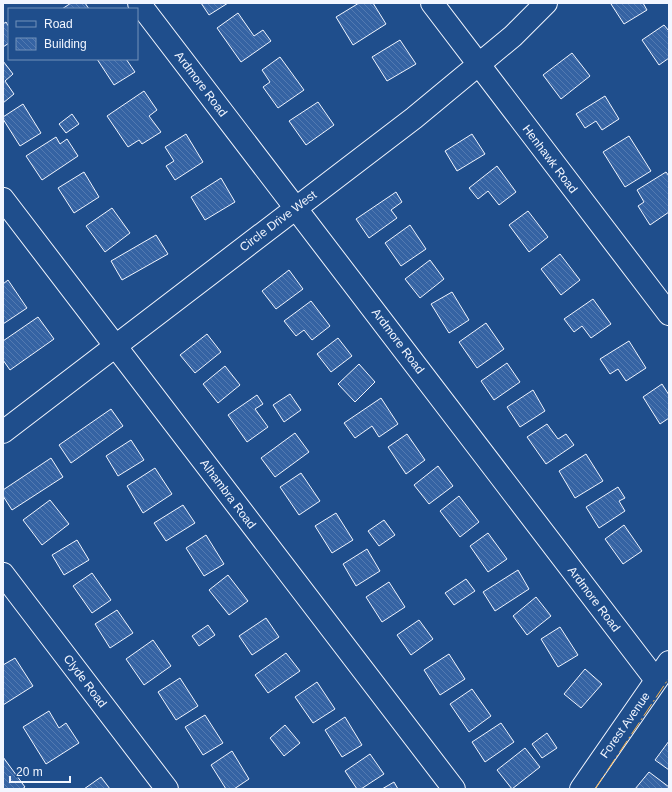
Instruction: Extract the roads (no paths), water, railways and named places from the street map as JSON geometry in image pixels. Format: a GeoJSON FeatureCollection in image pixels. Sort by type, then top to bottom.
{"type":"FeatureCollection","features":[{"type":"Feature","properties":{"kind":"street","name":"Ardmore Road"},"geometry":{"type":"LineString","coordinates":[[139,3],[656,680]]}},
{"type":"Feature","properties":{"kind":"street","name":"Henhawk Road"},"geometry":{"type":"LineString","coordinates":[[432,3],[669,314]]}},
{"type":"Feature","properties":{"kind":"street","name":"Circle Drive West"},"geometry":{"type":"LineString","coordinates":[[3,432],[414,118],[513,36],[546,3]]}},
{"type":"Feature","properties":{"kind":"street","name":"Alhambra Road"},"geometry":{"type":"LineString","coordinates":[[3,199],[454,789]]}},
{"type":"Feature","properties":{"kind":"street","name":"Clyde Road"},"geometry":{"type":"LineString","coordinates":[[3,574],[10,597],[167,789]]}},
{"type":"Feature","properties":{"kind":"street","name":"Forest Avenue"},"geometry":{"type":"LineString","coordinates":[[581,789],[669,662]]}}]}
